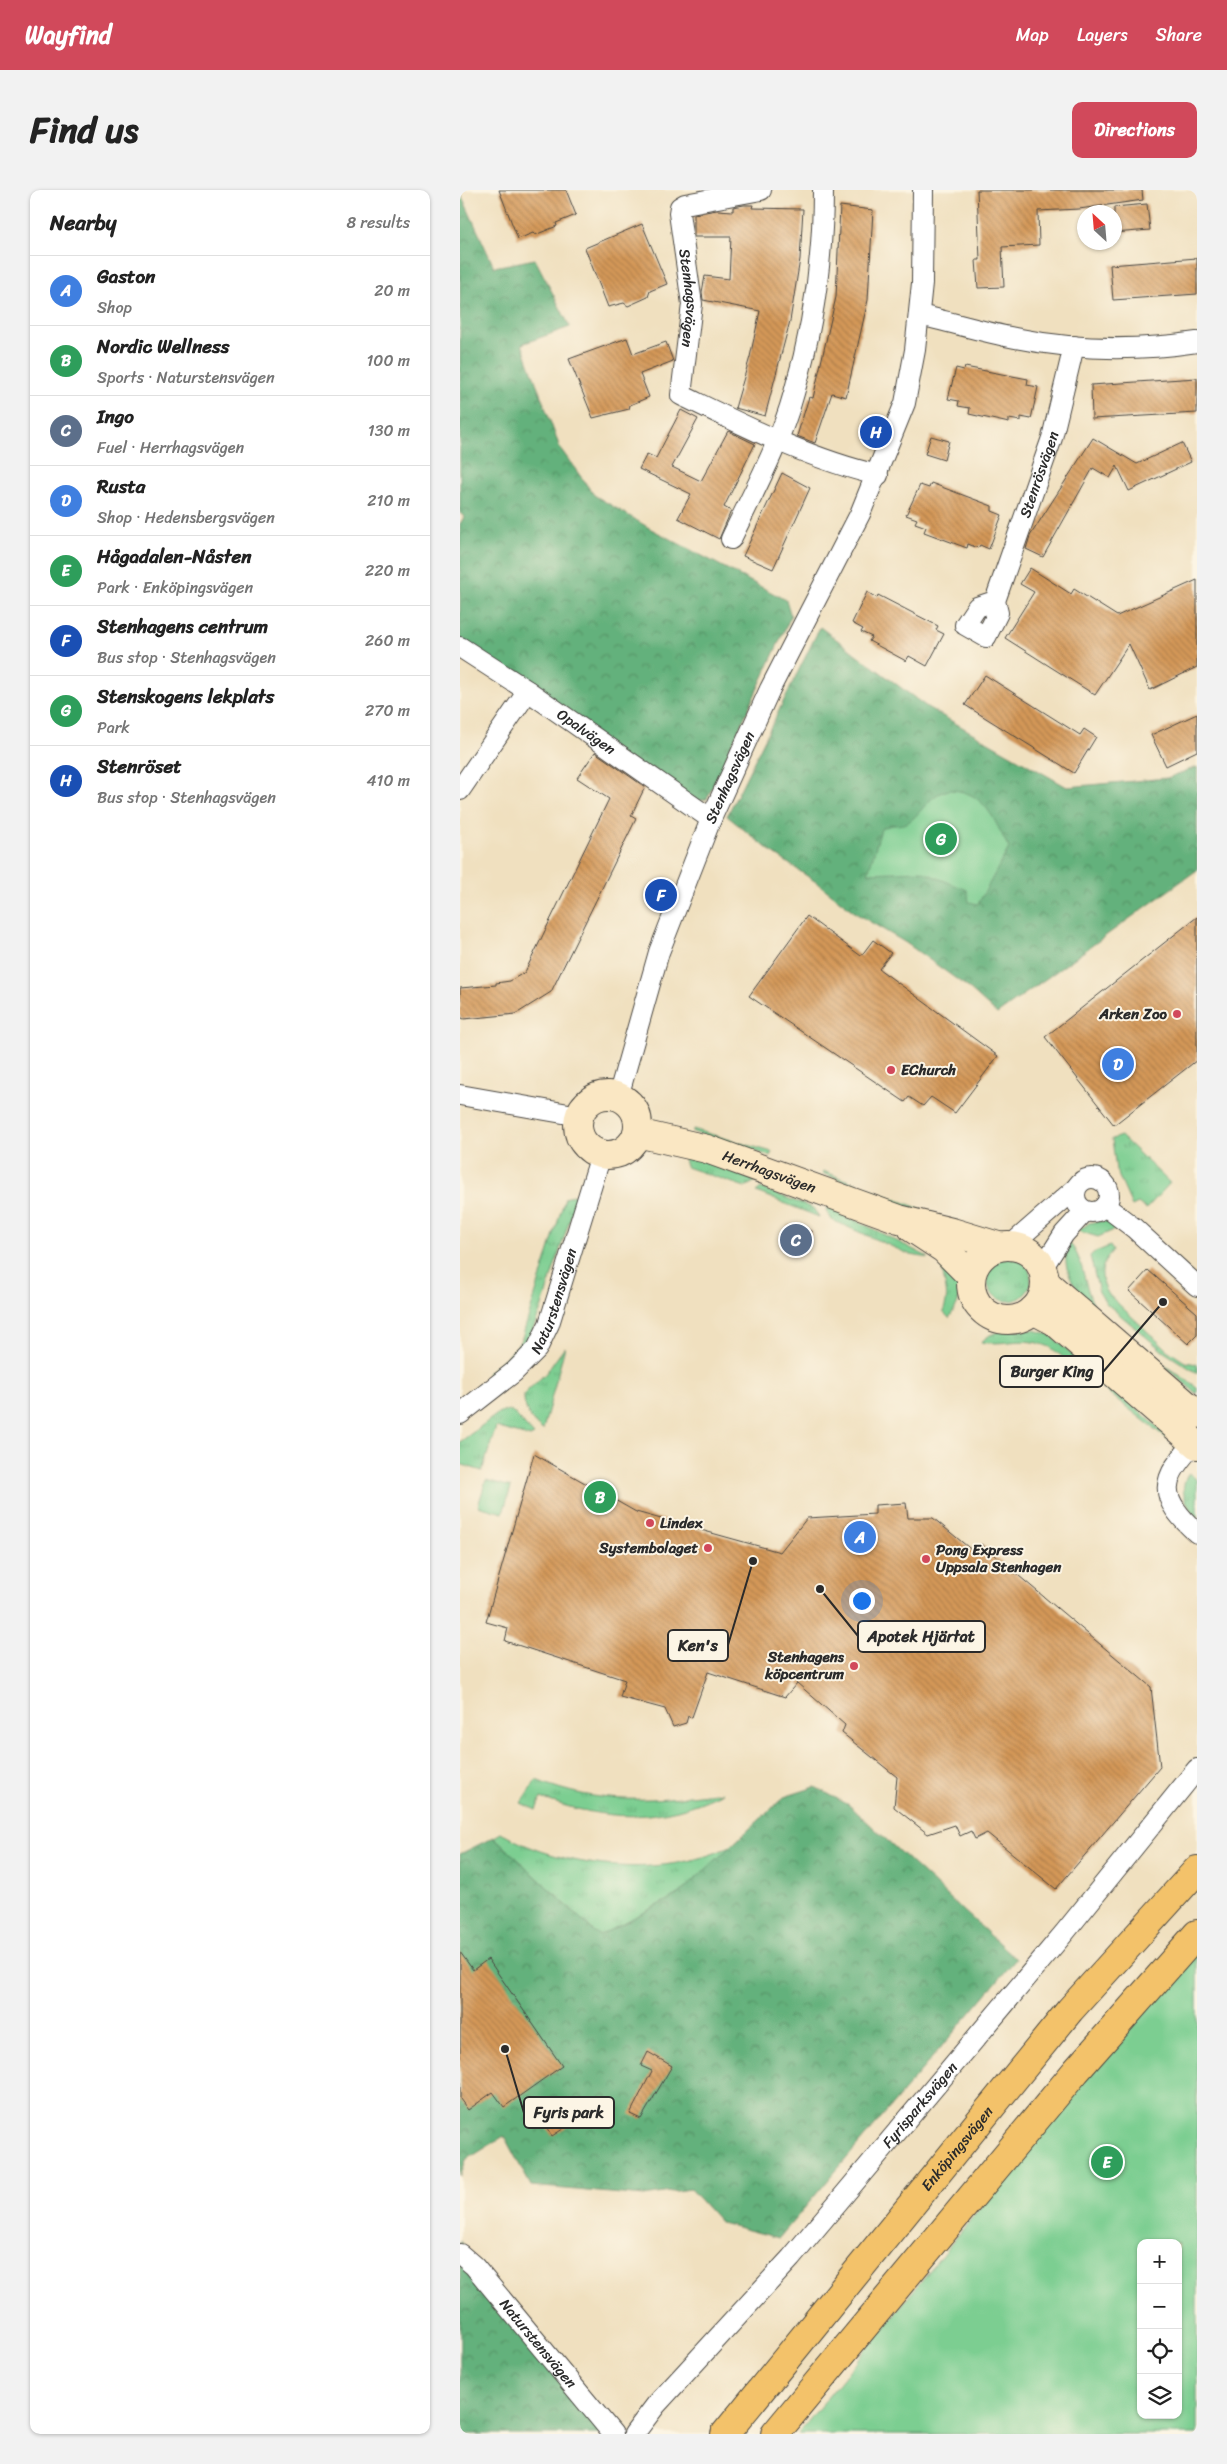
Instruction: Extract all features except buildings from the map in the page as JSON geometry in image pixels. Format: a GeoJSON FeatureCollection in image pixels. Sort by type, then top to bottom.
{"type":"FeatureCollection","features":[{"type":"Feature","properties":{"kind":"main road","name":"Enköpingsvägen"},"geometry":{"type":"LineString","coordinates":[[725,2434],[1070,2010],[1197,1870]]}},
{"type":"Feature","properties":{"kind":"main road"},"geometry":{"type":"LineString","coordinates":[[775,2434],[1076,2071],[1197,1934]]}},
{"type":"Feature","properties":{"kind":"street","name":"Stenhagsvägen"},"geometry":{"type":"LineString","coordinates":[[761,190],[685,204],[680,207],[679,213],[692,304],[681,395],[777,439],[852,468],[878,475]]}},
{"type":"Feature","properties":{"kind":"street"},"geometry":{"type":"LineString","coordinates":[[731,539],[777,439],[794,393],[813,312],[823,216],[823,190]]}},
{"type":"Feature","properties":{"kind":"street","name":"Stenhagsvägen"},"geometry":{"type":"LineString","coordinates":[[618,1097],[659,952],[711,819],[770,689],[860,514],[878,475],[905,403],[919,315],[922,283],[922,190]]}},
{"type":"Feature","properties":{"kind":"street"},"geometry":{"type":"LineString","coordinates":[[919,315],[1016,338],[1074,346],[1130,348],[1197,342]]}},
{"type":"Feature","properties":{"kind":"street","name":"Stenrösvägen"},"geometry":{"type":"LineString","coordinates":[[995,601],[1052,438],[1074,346]]}},
{"type":"Feature","properties":{"kind":"street","name":"Opalvägen"},"geometry":{"type":"LineString","coordinates":[[460,647],[711,819]]}},
{"type":"Feature","properties":{"kind":"street"},"geometry":{"type":"LineString","coordinates":[[460,790],[528,692]]}},
{"type":"Feature","properties":{"kind":"street"},"geometry":{"type":"LineString","coordinates":[[460,1095],[580,1116]]}},
{"type":"Feature","properties":{"kind":"street"},"geometry":{"type":"LineString","coordinates":[[600,1097],[618,1097],[626,1101],[637,1115],[637,1133],[632,1143],[624,1151],[613,1155],[601,1155],[592,1151],[580,1135],[580,1116],[591,1101],[600,1097]]}},
{"type":"Feature","properties":{"kind":"street","name":"Herrhagsvägen"},"geometry":{"type":"LineString","coordinates":[[637,1133],[707,1149],[899,1219],[1005,1246]]}},
{"type":"Feature","properties":{"kind":"street","name":"Naturstensvägen"},"geometry":{"type":"LineString","coordinates":[[460,1414],[514,1372],[537,1349],[552,1316],[601,1155]]}},
{"type":"Feature","properties":{"kind":"street"},"geometry":{"type":"LineString","coordinates":[[1005,1246],[1085,1179],[1091,1177],[1100,1180],[1108,1189],[1108,1201],[1097,1212],[1085,1211],[1075,1201],[1075,1189]]}},
{"type":"Feature","properties":{"kind":"street"},"geometry":{"type":"LineString","coordinates":[[1105,1206],[1134,1228],[1197,1286]]}},
{"type":"Feature","properties":{"kind":"street"},"geometry":{"type":"LineString","coordinates":[[1085,1211],[1064,1234],[1044,1275],[1044,1296],[1027,1315],[1013,1320],[996,1318],[983,1310],[975,1300],[971,1288],[971,1276],[978,1261],[987,1251],[1005,1246],[1020,1247],[1032,1253],[1044,1275],[1197,1414]]}},
{"type":"Feature","properties":{"kind":"street","name":"Herrhagsvägen"},"geometry":{"type":"LineString","coordinates":[[899,1219],[944,1249],[971,1276]]}},
{"type":"Feature","properties":{"kind":"street"},"geometry":{"type":"LineString","coordinates":[[1033,1310],[1054,1321],[1196,1443],[1181,1458],[1169,1480],[1168,1498],[1181,1518],[1197,1533]]}},
{"type":"Feature","properties":{"kind":"street","name":"Fyrisparksvägen"},"geometry":{"type":"LineString","coordinates":[[634,2434],[656,2405],[797,2250],[1065,1932],[1197,1769]]}},
{"type":"Feature","properties":{"kind":"street","name":"Naturstensvägen"},"geometry":{"type":"LineString","coordinates":[[460,2254],[480,2273],[613,2434]]}},
{"type":"Feature","properties":{"kind":"green space"},"geometry":{"type":"Polygon","coordinates":[[[460,192],[494,267],[535,259],[570,327],[522,344],[560,448],[594,495],[651,529],[786,600],[791,616],[707,799],[691,803],[460,647],[460,524],[464,517],[460,513],[460,192]]]}},
{"type":"Feature","properties":{"kind":"green space"},"geometry":{"type":"Polygon","coordinates":[[[820,627],[927,707],[1067,787],[1167,778],[1197,767],[1197,870],[997,1014],[966,986],[906,943],[857,914],[816,882],[773,853],[727,816],[820,627]]]}},
{"type":"Feature","properties":{"kind":"green space"},"geometry":{"type":"Polygon","coordinates":[[[950,790],[962,792],[981,802],[993,818],[1009,848],[978,904],[969,902],[967,890],[921,871],[868,873],[881,829],[907,823],[931,799],[950,790]]]}},
{"type":"Feature","properties":{"kind":"green space"},"geometry":{"type":"Polygon","coordinates":[[[693,1129],[772,1152],[770,1156],[693,1132],[693,1129]]]}},
{"type":"Feature","properties":{"kind":"green space"},"geometry":{"type":"Polygon","coordinates":[[[1121,1136],[1170,1183],[1146,1209],[1138,1203],[1132,1206],[1116,1170],[1112,1139],[1121,1136]]]}},
{"type":"Feature","properties":{"kind":"green space"},"geometry":{"type":"Polygon","coordinates":[[[686,1154],[756,1181],[745,1187],[686,1167],[684,1159],[686,1154]]]}},
{"type":"Feature","properties":{"kind":"green space"},"geometry":{"type":"Polygon","coordinates":[[[823,1171],[926,1211],[929,1215],[822,1173],[823,1171]]]}},
{"type":"Feature","properties":{"kind":"green space"},"geometry":{"type":"Polygon","coordinates":[[[761,1188],[813,1208],[819,1217],[756,1192],[761,1188]]]}},
{"type":"Feature","properties":{"kind":"green space"},"geometry":{"type":"Polygon","coordinates":[[[572,1195],[577,1197],[541,1309],[531,1334],[516,1355],[489,1376],[487,1373],[511,1353],[521,1341],[565,1198],[572,1195]]]}},
{"type":"Feature","properties":{"kind":"green space"},"geometry":{"type":"Polygon","coordinates":[[[828,1206],[928,1258],[911,1255],[832,1220],[826,1211],[828,1206]]]}},
{"type":"Feature","properties":{"kind":"green space"},"geometry":{"type":"Polygon","coordinates":[[[1098,1221],[1110,1222],[1121,1227],[1098,1237],[1078,1231],[1089,1223],[1098,1221]]]}},
{"type":"Feature","properties":{"kind":"green space"},"geometry":{"type":"Polygon","coordinates":[[[1069,1243],[1078,1256],[1092,1302],[1096,1309],[1076,1288],[1071,1279],[1066,1262],[1069,1243]]]}},
{"type":"Feature","properties":{"kind":"green space"},"geometry":{"type":"Polygon","coordinates":[[[1110,1246],[1113,1251],[1108,1256],[1102,1272],[1103,1283],[1109,1295],[1167,1350],[1185,1362],[1197,1364],[1197,1373],[1164,1352],[1107,1304],[1099,1292],[1090,1256],[1110,1246]]]}},
{"type":"Feature","properties":{"kind":"green space"},"geometry":{"type":"Polygon","coordinates":[[[1005,1257],[1013,1257],[1025,1263],[1031,1279],[1025,1295],[1013,1301],[1005,1301],[993,1295],[987,1283],[987,1275],[993,1263],[1005,1257]]]}},
{"type":"Feature","properties":{"kind":"green space"},"geometry":{"type":"Polygon","coordinates":[[[942,1265],[954,1278],[959,1290],[958,1302],[949,1318],[943,1312],[946,1294],[942,1265]]]}},
{"type":"Feature","properties":{"kind":"green space"},"geometry":{"type":"Polygon","coordinates":[[[1002,1330],[1033,1330],[1049,1334],[1172,1439],[1170,1441],[1050,1347],[1022,1341],[981,1342],[990,1335],[1002,1330]]]}},
{"type":"Feature","properties":{"kind":"green space"},"geometry":{"type":"Polygon","coordinates":[[[565,1347],[543,1430],[535,1423],[526,1410],[524,1394],[546,1373],[565,1347]]]}},
{"type":"Feature","properties":{"kind":"green space"},"geometry":{"type":"Polygon","coordinates":[[[1158,1361],[1197,1387],[1197,1394],[1158,1361]]]}},
{"type":"Feature","properties":{"kind":"green space"},"geometry":{"type":"Polygon","coordinates":[[[500,1412],[513,1412],[534,1435],[530,1437],[496,1427],[482,1471],[460,1464],[460,1442],[500,1412]]]}},
{"type":"Feature","properties":{"kind":"green space"},"geometry":{"type":"Polygon","coordinates":[[[1189,1473],[1197,1480],[1197,1518],[1184,1496],[1184,1485],[1189,1473]]]}},
{"type":"Feature","properties":{"kind":"green space"},"geometry":{"type":"Polygon","coordinates":[[[486,1480],[511,1487],[503,1513],[478,1506],[486,1480]]]}},
{"type":"Feature","properties":{"kind":"green space"},"geometry":{"type":"Polygon","coordinates":[[[536,1780],[582,1794],[605,1798],[651,1799],[723,1793],[700,1803],[655,1814],[610,1815],[565,1806],[541,1798],[536,1810],[521,1803],[536,1780]]]}},
{"type":"Feature","properties":{"kind":"green space"},"geometry":{"type":"Polygon","coordinates":[[[815,1787],[849,1805],[1016,1959],[779,2238],[721,2223],[690,2189],[644,2196],[531,2186],[504,2136],[466,2160],[460,2177],[460,1854],[494,1837],[599,1936],[679,1894],[784,1797],[815,1787]]]}},
{"type":"Feature","properties":{"kind":"green space"},"geometry":{"type":"Polygon","coordinates":[[[501,1833],[528,1846],[556,1856],[587,1863],[618,1866],[650,1866],[680,1862],[710,1855],[737,1843],[679,1894],[599,1936],[494,1837],[501,1833]]]}},
{"type":"Feature","properties":{"kind":"green space"},"geometry":{"type":"Polygon","coordinates":[[[1197,1949],[1197,2434],[798,2434],[1083,2080],[1197,1949]]]}},
{"type":"Feature","properties":{"kind":"green space"},"geometry":{"type":"Polygon","coordinates":[[[460,2240],[507,2310],[602,2434],[460,2434],[460,2240]]]}},
{"type":"Feature","properties":{"kind":"place","name":"Stenröset"},"geometry":{"type":"Point","coordinates":[876,432]}},
{"type":"Feature","properties":{"kind":"place","name":"Stenskogens lekplats"},"geometry":{"type":"Point","coordinates":[941,839]}},
{"type":"Feature","properties":{"kind":"place","name":"Stenhagens centrum"},"geometry":{"type":"Point","coordinates":[661,895]}},
{"type":"Feature","properties":{"kind":"place","name":"Arken Zoo"},"geometry":{"type":"Point","coordinates":[1177,1014]}},
{"type":"Feature","properties":{"kind":"place","name":"Rusta"},"geometry":{"type":"Point","coordinates":[1118,1064]}},
{"type":"Feature","properties":{"kind":"place","name":"EChurch"},"geometry":{"type":"Point","coordinates":[891,1070]}},
{"type":"Feature","properties":{"kind":"place","name":"Ingo"},"geometry":{"type":"Point","coordinates":[796,1240]}},
{"type":"Feature","properties":{"kind":"place","name":"Burger King"},"geometry":{"type":"Point","coordinates":[1163,1302]}},
{"type":"Feature","properties":{"kind":"place","name":"Nordic Wellness"},"geometry":{"type":"Point","coordinates":[600,1497]}},
{"type":"Feature","properties":{"kind":"place","name":"Lindex"},"geometry":{"type":"Point","coordinates":[650,1523]}},
{"type":"Feature","properties":{"kind":"place","name":"Gaston"},"geometry":{"type":"Point","coordinates":[860,1537]}},
{"type":"Feature","properties":{"kind":"place","name":"Systembolaget"},"geometry":{"type":"Point","coordinates":[708,1548]}},
{"type":"Feature","properties":{"kind":"place","name":"Pong Express Uppsala Stenhagen"},"geometry":{"type":"Point","coordinates":[926,1559]}},
{"type":"Feature","properties":{"kind":"place","name":"Ken's"},"geometry":{"type":"Point","coordinates":[753,1561]}},
{"type":"Feature","properties":{"kind":"place","name":"Apotek Hjärtat"},"geometry":{"type":"Point","coordinates":[820,1589]}},
{"type":"Feature","properties":{"kind":"place","name":"Stenhagens köpcentrum"},"geometry":{"type":"Point","coordinates":[854,1666]}},
{"type":"Feature","properties":{"kind":"place","name":"Fyris park"},"geometry":{"type":"Point","coordinates":[505,2049]}},
{"type":"Feature","properties":{"kind":"place","name":"Hågadalen-Nåsten"},"geometry":{"type":"Point","coordinates":[1107,2162]}}]}
